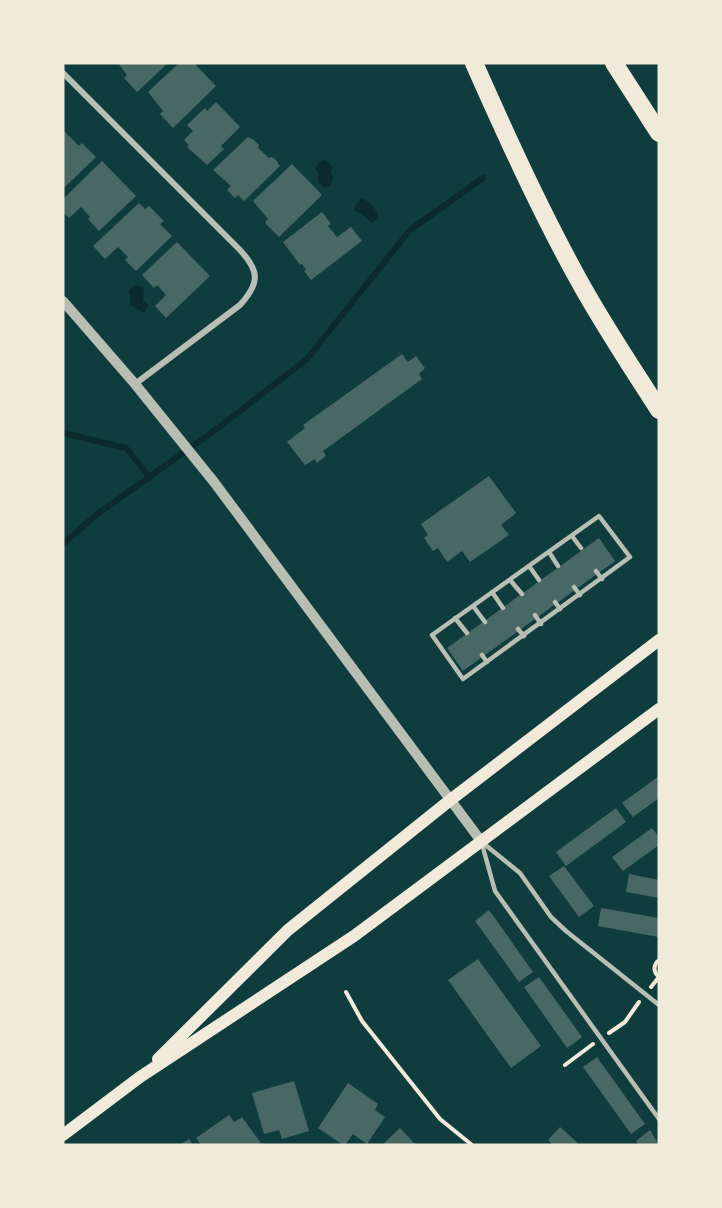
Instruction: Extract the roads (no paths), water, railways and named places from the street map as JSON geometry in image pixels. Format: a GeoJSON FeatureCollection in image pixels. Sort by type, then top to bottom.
{"type":"FeatureCollection","features":[{"type":"Feature","properties":{"kind":"highway"},"geometry":{"type":"LineString","coordinates":[[474,63],[528,180],[577,277],[659,410]]}},
{"type":"Feature","properties":{"kind":"highway"},"geometry":{"type":"LineString","coordinates":[[614,63],[659,133]]}},
{"type":"Feature","properties":{"kind":"main road"},"geometry":{"type":"LineString","coordinates":[[140,1077],[288,930],[449,801],[659,640]]}},
{"type":"Feature","properties":{"kind":"main road"},"geometry":{"type":"LineString","coordinates":[[63,1135],[140,1077],[354,936],[659,709]]}},
{"type":"Feature","properties":{"kind":"street"},"geometry":{"type":"LineString","coordinates":[[63,73],[239,249],[255,272],[256,280],[252,291],[240,305],[135,384]]}},
{"type":"Feature","properties":{"kind":"street"},"geometry":{"type":"LineString","coordinates":[[63,301],[135,384],[244,521],[449,801],[481,841]]}},
{"type":"Feature","properties":{"kind":"lane"},"geometry":{"type":"LineString","coordinates":[[599,516],[630,557],[464,679],[432,635],[572,536],[599,516]]}},
{"type":"Feature","properties":{"kind":"lane"},"geometry":{"type":"LineString","coordinates":[[572,536],[581,548]]}},
{"type":"Feature","properties":{"kind":"lane"},"geometry":{"type":"LineString","coordinates":[[549,552],[558,566]]}},
{"type":"Feature","properties":{"kind":"lane"},"geometry":{"type":"LineString","coordinates":[[529,566],[539,580]]}},
{"type":"Feature","properties":{"kind":"lane"},"geometry":{"type":"LineString","coordinates":[[596,571],[602,579]]}},
{"type":"Feature","properties":{"kind":"lane"},"geometry":{"type":"LineString","coordinates":[[510,580],[522,594]]}},
{"type":"Feature","properties":{"kind":"lane"},"geometry":{"type":"LineString","coordinates":[[574,587],[580,595]]}},
{"type":"Feature","properties":{"kind":"lane"},"geometry":{"type":"LineString","coordinates":[[492,592],[503,608]]}},
{"type":"Feature","properties":{"kind":"lane"},"geometry":{"type":"LineString","coordinates":[[555,602],[560,609]]}},
{"type":"Feature","properties":{"kind":"lane"},"geometry":{"type":"LineString","coordinates":[[473,606],[485,622]]}},
{"type":"Feature","properties":{"kind":"lane"},"geometry":{"type":"LineString","coordinates":[[535,615],[541,624]]}},
{"type":"Feature","properties":{"kind":"lane"},"geometry":{"type":"LineString","coordinates":[[455,618],[467,633]]}},
{"type":"Feature","properties":{"kind":"lane"},"geometry":{"type":"LineString","coordinates":[[518,629],[524,636]]}},
{"type":"Feature","properties":{"kind":"lane"},"geometry":{"type":"LineString","coordinates":[[500,643],[505,650]]}},
{"type":"Feature","properties":{"kind":"lane"},"geometry":{"type":"LineString","coordinates":[[482,655],[487,662]]}},
{"type":"Feature","properties":{"kind":"lane"},"geometry":{"type":"LineString","coordinates":[[481,841],[520,873],[551,917],[659,1005]]}},
{"type":"Feature","properties":{"kind":"lane"},"geometry":{"type":"LineString","coordinates":[[481,841],[495,891],[659,1119]]}},
{"type":"Feature","properties":{"kind":"water"},"geometry":{"type":"Polygon","coordinates":[[[326,160],[333,167],[331,172],[333,179],[330,186],[323,187],[318,181],[319,174],[315,168],[321,161],[326,160]]]}},
{"type":"Feature","properties":{"kind":"water"},"geometry":{"type":"Polygon","coordinates":[[[362,198],[373,207],[379,219],[371,223],[355,211],[355,206],[362,198]]]}},
{"type":"Feature","properties":{"kind":"water"},"geometry":{"type":"Polygon","coordinates":[[[136,285],[144,288],[143,301],[149,305],[144,313],[131,305],[129,290],[136,285]]]}},
{"type":"Feature","properties":{"kind":"waterway"},"geometry":{"type":"LineString","coordinates":[[63,544],[96,515],[218,428],[307,359],[410,230],[483,178]]}},
{"type":"Feature","properties":{"kind":"waterway"},"geometry":{"type":"LineString","coordinates":[[63,433],[126,448],[150,478]]}}]}
